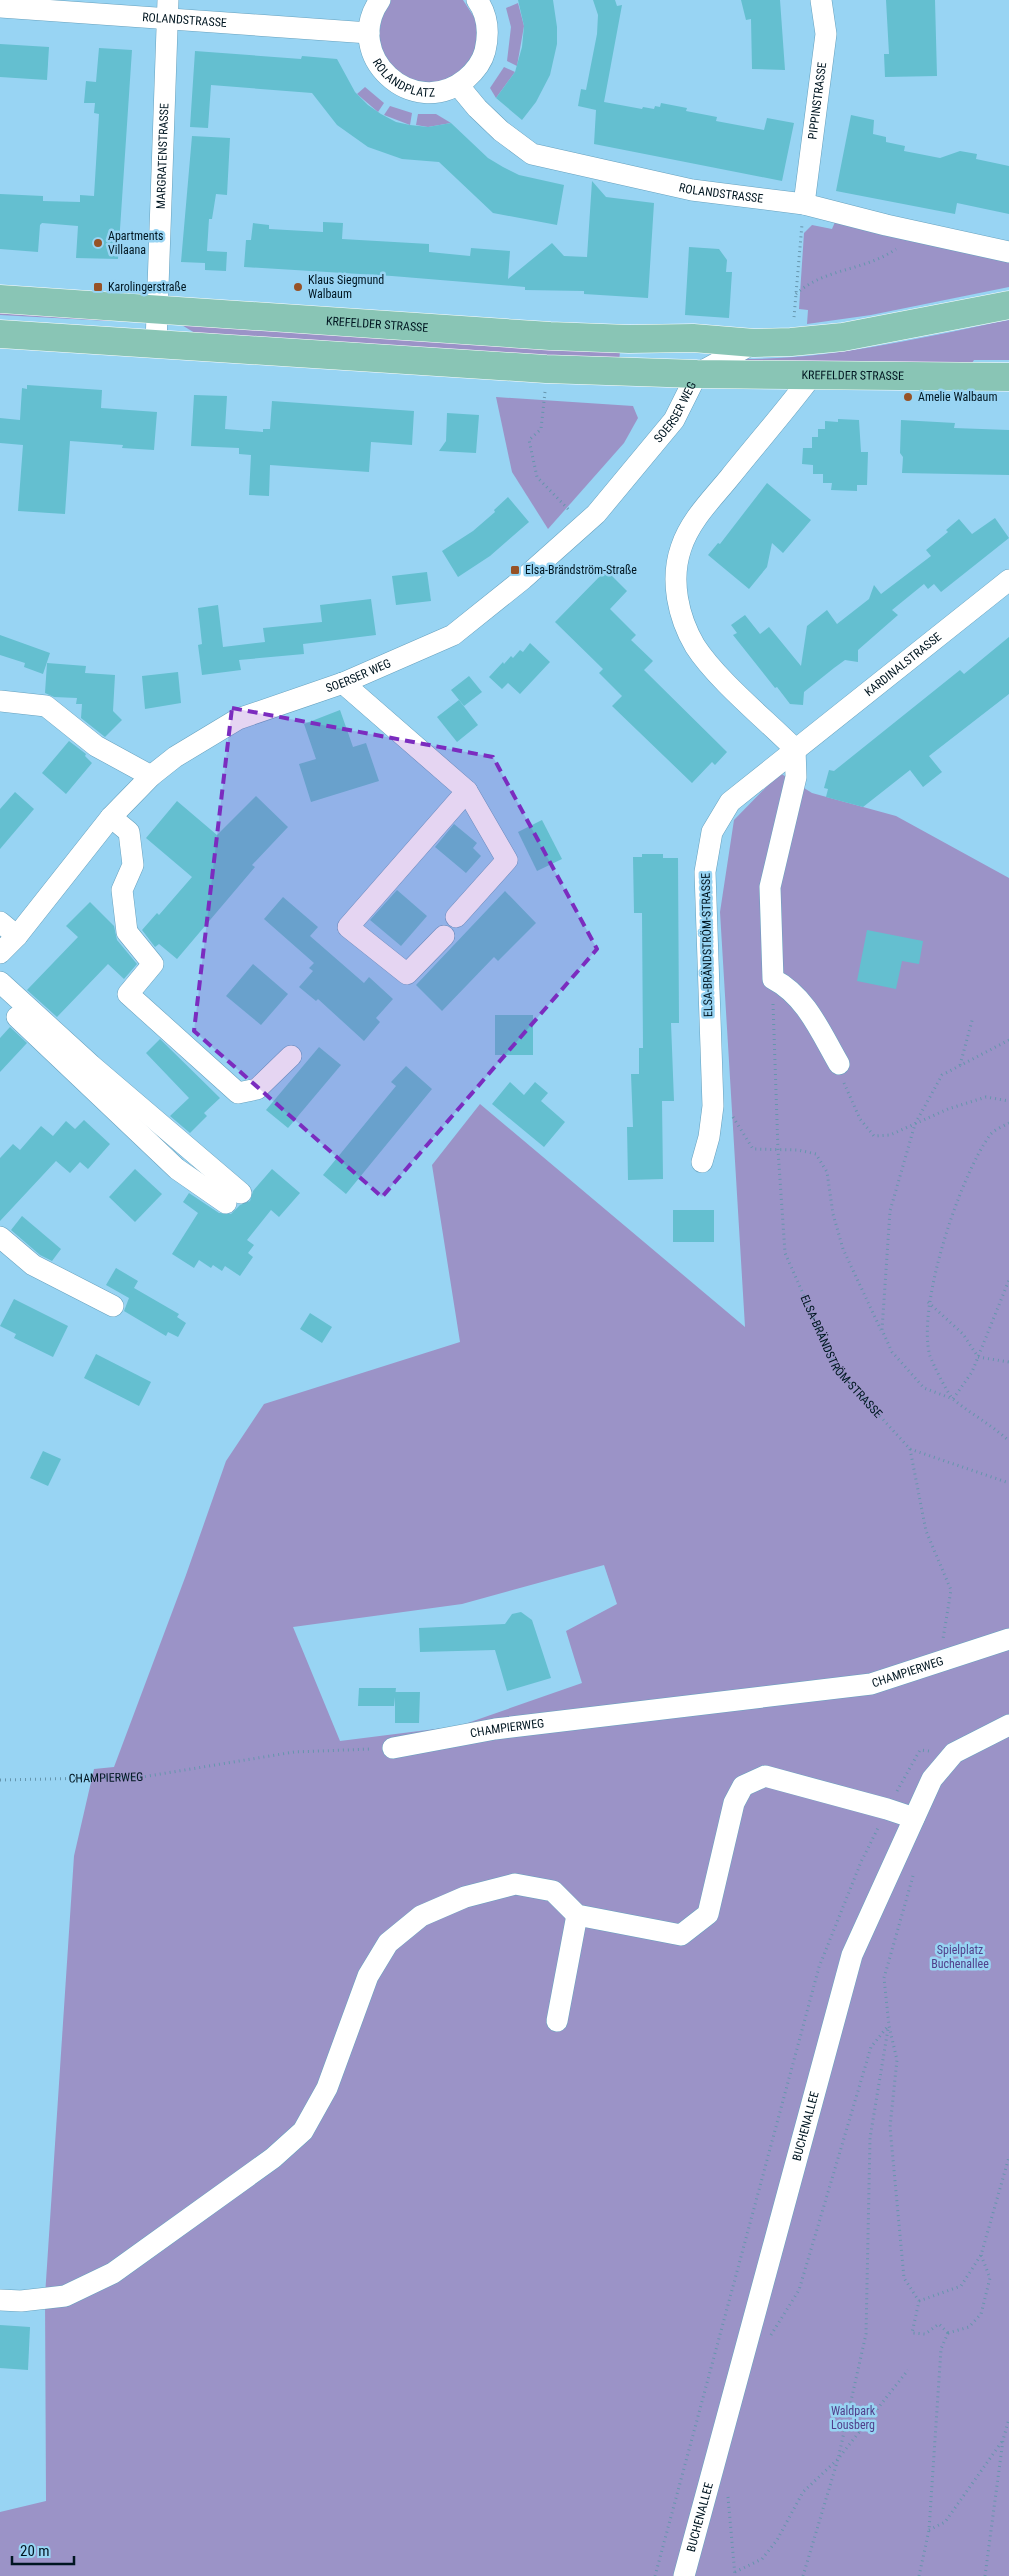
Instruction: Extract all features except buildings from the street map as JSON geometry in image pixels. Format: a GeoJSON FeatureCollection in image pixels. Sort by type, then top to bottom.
{"type":"FeatureCollection","features":[{"type":"Feature","properties":{"kind":"main road","name":"KREFELDER STRASSE"},"geometry":{"type":"LineString","coordinates":[[0,299],[550,336],[629,339],[693,338],[754,343],[843,337],[1009,305]]}},
{"type":"Feature","properties":{"kind":"main road","name":"KREFELDER STRASSE"},"geometry":{"type":"LineString","coordinates":[[0,334],[546,369],[697,374],[814,373],[1009,377]]}},
{"type":"Feature","properties":{"kind":"street","name":"ROLANDPLATZ"},"geometry":{"type":"LineString","coordinates":[[380,0],[372,17],[369,33],[372,51],[379,67],[391,80],[407,89],[424,93],[442,92],[458,85],[473,73],[483,57],[488,38],[486,20],[477,0]]}},
{"type":"Feature","properties":{"kind":"street","name":"PIPPINSTRASSE"},"geometry":{"type":"LineString","coordinates":[[804,204],[826,34],[822,0]]}},
{"type":"Feature","properties":{"kind":"street","name":"ROLANDSTRASSE"},"geometry":{"type":"LineString","coordinates":[[0,7],[130,16],[167,9],[369,33]]}},
{"type":"Feature","properties":{"kind":"street","name":"MARGRATENSTRASSE"},"geometry":{"type":"LineString","coordinates":[[156,344],[167,9]]}},
{"type":"Feature","properties":{"kind":"street","name":"ROLANDSTRASSE"},"geometry":{"type":"LineString","coordinates":[[458,85],[477,108],[501,131],[532,154],[692,190],[804,204],[916,232],[1009,252]]}},
{"type":"Feature","properties":{"kind":"street","name":"KREFELDER STRASSE"},"geometry":{"type":"LineString","coordinates":[[697,374],[754,343]]}},
{"type":"Feature","properties":{"kind":"street"},"geometry":{"type":"LineString","coordinates":[[814,373],[698,516],[681,548],[676,570],[677,593],[683,620],[695,645],[710,665],[795,749],[796,777],[770,887],[773,979],[794,993],[811,1015],[839,1064]]}},
{"type":"Feature","properties":{"kind":"street","name":"SOERSER WEG"},"geometry":{"type":"LineString","coordinates":[[0,953],[16,936],[111,817],[151,776],[175,756],[238,719],[343,683],[453,635],[537,567],[590,519],[640,462],[674,420],[697,374]]}},
{"type":"Feature","properties":{"kind":"street","name":"KARDINALSTRASSE"},"geometry":{"type":"LineString","coordinates":[[795,749],[1009,580]]}},
{"type":"Feature","properties":{"kind":"street"},"geometry":{"type":"LineString","coordinates":[[343,683],[467,791],[506,860],[456,917]]}},
{"type":"Feature","properties":{"kind":"street"},"geometry":{"type":"LineString","coordinates":[[0,701],[46,706],[96,746],[151,776]]}},
{"type":"Feature","properties":{"kind":"street","name":"ELSA-BRÄNDSTRÖM-STRASSE"},"geometry":{"type":"LineString","coordinates":[[702,1162],[709,1137],[713,1106],[705,872],[712,832],[730,802],[795,749]]}},
{"type":"Feature","properties":{"kind":"street"},"geometry":{"type":"LineString","coordinates":[[444,936],[407,974],[348,927],[467,791]]}},
{"type":"Feature","properties":{"kind":"street"},"geometry":{"type":"LineString","coordinates":[[111,817],[128,832],[133,866],[122,890],[127,932],[154,964],[128,994],[238,1093],[257,1089],[291,1056]]}},
{"type":"Feature","properties":{"kind":"street"},"geometry":{"type":"LineString","coordinates":[[0,922],[16,936]]}},
{"type":"Feature","properties":{"kind":"street"},"geometry":{"type":"LineString","coordinates":[[0,982],[234,1198],[177,1169],[0,1001]]}},
{"type":"Feature","properties":{"kind":"street"},"geometry":{"type":"LineString","coordinates":[[0,1236],[33,1265],[112,1306]]}},
{"type":"Feature","properties":{"kind":"street","name":"CHAMPIERWEG"},"geometry":{"type":"LineString","coordinates":[[393,1748],[495,1729],[872,1684],[1009,1639]]}},
{"type":"Feature","properties":{"kind":"street","name":"BUCHENALLEE"},"geometry":{"type":"LineString","coordinates":[[684,2576],[852,1955],[932,1779],[954,1753],[1009,1724]]}},
{"type":"Feature","properties":{"kind":"street"},"geometry":{"type":"LineString","coordinates":[[0,2300],[21,2301],[66,2296],[113,2273],[273,2158],[303,2131],[327,2088],[368,1976],[388,1943],[420,1916],[465,1897],[516,1884],[553,1891],[577,1916],[681,1936],[708,1914],[734,1802],[743,1786],[765,1776],[887,1808],[914,1818]]}},
{"type":"Feature","properties":{"kind":"street"},"geometry":{"type":"LineString","coordinates":[[557,2021],[577,1916]]}},
{"type":"Feature","properties":{"kind":"path"},"geometry":{"type":"LineString","coordinates":[[791,342],[804,204]]}},
{"type":"Feature","properties":{"kind":"path"},"geometry":{"type":"LineString","coordinates":[[796,295],[808,284],[822,276],[852,269],[894,251],[916,232]]}},
{"type":"Feature","properties":{"kind":"path"},"geometry":{"type":"LineString","coordinates":[[546,369],[540,429],[529,440],[537,477],[557,499]]}},
{"type":"Feature","properties":{"kind":"path","name":"ELSA-BRÄNDSTRÖM-STRASSE"},"geometry":{"type":"LineString","coordinates":[[773,979],[778,1150],[785,1252],[836,1368],[910,1449],[1009,1483]]}},
{"type":"Feature","properties":{"kind":"path"},"geometry":{"type":"LineString","coordinates":[[960,1065],[973,1017]]}},
{"type":"Feature","properties":{"kind":"path"},"geometry":{"type":"LineString","coordinates":[[882,1330],[890,1210],[915,1124],[942,1075],[1009,1040]]}},
{"type":"Feature","properties":{"kind":"path"},"geometry":{"type":"LineString","coordinates":[[839,1064],[860,1119],[874,1136],[890,1135],[948,1109],[986,1097],[1009,1100]]}},
{"type":"Feature","properties":{"kind":"path"},"geometry":{"type":"LineString","coordinates":[[713,1106],[734,1117],[753,1149],[798,1150],[816,1154],[827,1172],[833,1214],[843,1249],[892,1352],[924,1388],[953,1399],[1009,1441]]}},
{"type":"Feature","properties":{"kind":"path"},"geometry":{"type":"LineString","coordinates":[[953,1399],[931,1357],[927,1332],[928,1302],[943,1247],[970,1169],[991,1133],[1009,1123]]}},
{"type":"Feature","properties":{"kind":"path"},"geometry":{"type":"LineString","coordinates":[[953,1399],[972,1372],[1009,1280]]}},
{"type":"Feature","properties":{"kind":"path"},"geometry":{"type":"LineString","coordinates":[[928,1302],[963,1334],[978,1357],[1009,1362]]}},
{"type":"Feature","properties":{"kind":"path"},"geometry":{"type":"LineString","coordinates":[[910,1449],[926,1532],[951,1590],[939,1662]]}},
{"type":"Feature","properties":{"kind":"path","name":"CHAMPIERWEG"},"geometry":{"type":"LineString","coordinates":[[0,1780],[142,1777],[294,1752],[393,1748]]}},
{"type":"Feature","properties":{"kind":"path"},"geometry":{"type":"LineString","coordinates":[[655,2576],[819,1967],[875,1833]]}},
{"type":"Feature","properties":{"kind":"path"},"geometry":{"type":"LineString","coordinates":[[914,1874],[884,1978],[889,2026],[897,2060],[890,2127],[904,2278],[919,2301],[912,2332],[925,2334],[939,2324],[948,2333]]}},
{"type":"Feature","properties":{"kind":"path"},"geometry":{"type":"LineString","coordinates":[[773,2334],[799,2290],[871,2047],[889,2026]]}},
{"type":"Feature","properties":{"kind":"path"},"geometry":{"type":"LineString","coordinates":[[803,2576],[838,2459],[866,2334],[870,2138],[889,2026]]}},
{"type":"Feature","properties":{"kind":"path"},"geometry":{"type":"LineString","coordinates":[[919,2301],[961,2286],[980,2255],[1009,2158]]}},
{"type":"Feature","properties":{"kind":"path"},"geometry":{"type":"LineString","coordinates":[[948,2333],[969,2327],[981,2314],[990,2278],[980,2255]]}},
{"type":"Feature","properties":{"kind":"path"},"geometry":{"type":"LineString","coordinates":[[919,2576],[929,2530],[941,2349],[948,2333]]}},
{"type":"Feature","properties":{"kind":"path"},"geometry":{"type":"LineString","coordinates":[[714,2469],[722,2475],[729,2498],[735,2574],[762,2559],[777,2540],[803,2492],[838,2459],[908,2370]]}},
{"type":"Feature","properties":{"kind":"path"},"geometry":{"type":"LineString","coordinates":[[985,2576],[1003,2440],[1009,2419]]}},
{"type":"Feature","properties":{"kind":"path"},"geometry":{"type":"LineString","coordinates":[[929,2530],[945,2522],[1003,2440]]}},
{"type":"Feature","properties":{"kind":"highlighted area"},"geometry":{"type":"Polygon","coordinates":[[[232,708],[493,757],[597,949],[382,1197],[194,1031],[232,708]]]}},
{"type":"Feature","properties":{"kind":"green space"},"geometry":{"type":"Polygon","coordinates":[[[391,0],[463,0],[476,20],[478,36],[475,52],[467,66],[455,77],[425,85],[396,74],[378,46],[382,12],[391,0]]]}},
{"type":"Feature","properties":{"kind":"green space"},"geometry":{"type":"Polygon","coordinates":[[[518,3],[524,26],[517,66],[507,61],[511,27],[506,8],[518,3]]]}},
{"type":"Feature","properties":{"kind":"green space"},"geometry":{"type":"Polygon","coordinates":[[[504,67],[515,72],[496,98],[490,88],[504,67]]]}},
{"type":"Feature","properties":{"kind":"green space"},"geometry":{"type":"Polygon","coordinates":[[[365,87],[384,103],[378,112],[357,94],[365,87]]]}},
{"type":"Feature","properties":{"kind":"green space"},"geometry":{"type":"Polygon","coordinates":[[[390,106],[412,113],[410,125],[384,115],[390,106]]]}},
{"type":"Feature","properties":{"kind":"green space"},"geometry":{"type":"Polygon","coordinates":[[[418,114],[436,114],[451,123],[428,127],[416,125],[418,114]]]}},
{"type":"Feature","properties":{"kind":"green space"},"geometry":{"type":"Polygon","coordinates":[[[835,222],[1009,259],[1009,287],[871,315],[807,324],[808,310],[799,309],[804,233],[812,225],[832,229],[835,222]]]}},
{"type":"Feature","properties":{"kind":"green space"},"geometry":{"type":"Polygon","coordinates":[[[0,310],[118,319],[109,321],[0,315],[0,310]]]}},
{"type":"Feature","properties":{"kind":"green space"},"geometry":{"type":"Polygon","coordinates":[[[1009,320],[1009,360],[974,360],[970,366],[737,363],[738,359],[806,356],[874,347],[1009,320]]]}},
{"type":"Feature","properties":{"kind":"green space"},"geometry":{"type":"Polygon","coordinates":[[[180,324],[620,351],[619,362],[195,333],[180,324]]]}},
{"type":"Feature","properties":{"kind":"green space"},"geometry":{"type":"Polygon","coordinates":[[[496,397],[633,406],[638,418],[624,443],[548,529],[512,472],[496,397]]]}},
{"type":"Feature","properties":{"kind":"green space"},"geometry":{"type":"Polygon","coordinates":[[[780,773],[812,793],[896,816],[1009,878],[1009,2576],[0,2576],[0,2512],[46,2501],[45,2296],[74,1856],[94,1769],[114,1767],[186,1575],[226,1461],[264,1404],[460,1342],[432,1165],[480,1104],[745,1327],[720,912],[734,820],[780,773]],[[604,1565],[462,1604],[293,1627],[340,1741],[459,1726],[582,1683],[566,1631],[617,1604],[604,1565]]]}},
{"type":"Feature","properties":{"kind":"place","name":"Apartments Villaana"},"geometry":{"type":"Point","coordinates":[98,243]}},
{"type":"Feature","properties":{"kind":"place","name":"Karolingerstraße"},"geometry":{"type":"Point","coordinates":[98,287]}},
{"type":"Feature","properties":{"kind":"place","name":"Klaus Siegmund Walbaum"},"geometry":{"type":"Point","coordinates":[298,287]}},
{"type":"Feature","properties":{"kind":"place","name":"Amelie Walbaum"},"geometry":{"type":"Point","coordinates":[908,397]}},
{"type":"Feature","properties":{"kind":"place","name":"Elsa-Brändström-Straße"},"geometry":{"type":"Point","coordinates":[515,570]}},
{"type":"Feature","properties":{"kind":"park label","name":"Spielplatz Buchenallee"},"geometry":{"type":"Point","coordinates":[960,1957]}},
{"type":"Feature","properties":{"kind":"park label","name":"Waldpark Lousberg"},"geometry":{"type":"Point","coordinates":[853,2418]}}]}
